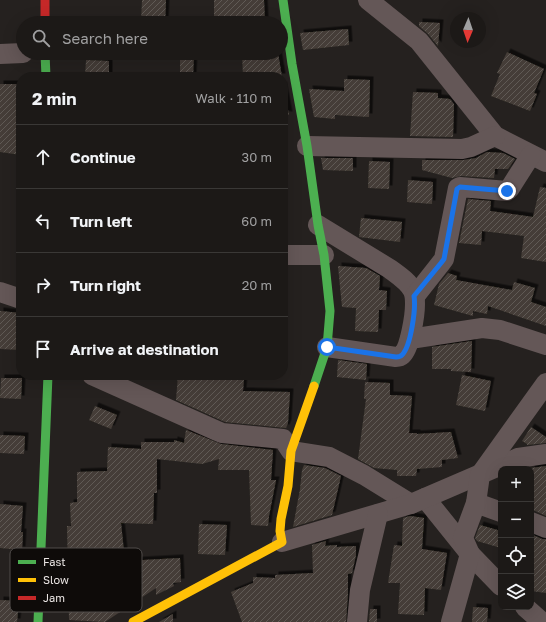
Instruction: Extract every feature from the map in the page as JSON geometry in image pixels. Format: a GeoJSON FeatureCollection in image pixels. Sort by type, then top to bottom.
{"type":"FeatureCollection","features":[{"type":"Feature","properties":{"kind":"street"},"geometry":{"type":"LineString","coordinates":[[45,16],[46,0]]}},
{"type":"Feature","properties":{"kind":"street"},"geometry":{"type":"LineString","coordinates":[[283,0],[285,16]]}},
{"type":"Feature","properties":{"kind":"street"},"geometry":{"type":"LineString","coordinates":[[368,0],[419,41],[495,136],[538,158],[507,191],[458,188],[444,259],[414,296]]}},
{"type":"Feature","properties":{"kind":"street"},"geometry":{"type":"LineString","coordinates":[[282,542],[280,531],[288,486],[291,450],[327,347],[330,311],[324,255],[288,36]]}},
{"type":"Feature","properties":{"kind":"street"},"geometry":{"type":"LineString","coordinates":[[0,54],[16,53]]}},
{"type":"Feature","properties":{"kind":"street"},"geometry":{"type":"LineString","coordinates":[[45,60],[46,72]]}},
{"type":"Feature","properties":{"kind":"street"},"geometry":{"type":"LineString","coordinates":[[307,146],[462,149],[471,147],[495,136]]}},
{"type":"Feature","properties":{"kind":"street"},"geometry":{"type":"LineString","coordinates":[[318,225],[390,269],[412,289],[416,302],[410,339],[401,356],[396,357],[327,347]]}},
{"type":"Feature","properties":{"kind":"street"},"geometry":{"type":"LineString","coordinates":[[288,255],[324,255]]}},
{"type":"Feature","properties":{"kind":"street"},"geometry":{"type":"LineString","coordinates":[[0,292],[16,297]]}},
{"type":"Feature","properties":{"kind":"street"},"geometry":{"type":"LineString","coordinates":[[410,339],[482,328],[500,330],[546,345]]}},
{"type":"Feature","properties":{"kind":"street"},"geometry":{"type":"LineString","coordinates":[[42,548],[48,380]]}},
{"type":"Feature","properties":{"kind":"street"},"geometry":{"type":"LineString","coordinates":[[103,380],[222,433],[283,439],[291,450],[328,457],[418,501],[498,583]]}},
{"type":"Feature","properties":{"kind":"street"},"geometry":{"type":"LineString","coordinates":[[451,622],[470,554],[463,538],[476,503],[480,475],[546,383]]}},
{"type":"Feature","properties":{"kind":"street"},"geometry":{"type":"LineString","coordinates":[[133,622],[282,542],[418,501],[518,458],[546,454]]}},
{"type":"Feature","properties":{"kind":"street"},"geometry":{"type":"LineString","coordinates":[[476,503],[498,511]]}},
{"type":"Feature","properties":{"kind":"street"},"geometry":{"type":"LineString","coordinates":[[357,622],[360,590],[378,514]]}},
{"type":"Feature","properties":{"kind":"street"},"geometry":{"type":"LineString","coordinates":[[534,523],[546,528]]}},
{"type":"Feature","properties":{"kind":"street"},"geometry":{"type":"LineString","coordinates":[[528,610],[542,622]]}},
{"type":"Feature","properties":{"kind":"building"},"geometry":{"type":"Polygon","coordinates":[[[142,0],[166,0],[165,16],[141,16],[142,0]]]}},
{"type":"Feature","properties":{"kind":"building"},"geometry":{"type":"Polygon","coordinates":[[[214,0],[264,0],[265,16],[214,16],[214,0]]]}},
{"type":"Feature","properties":{"kind":"building"},"geometry":{"type":"Polygon","coordinates":[[[419,22],[440,23],[438,46],[419,26],[419,22]]]}},
{"type":"Feature","properties":{"kind":"building"},"geometry":{"type":"Polygon","coordinates":[[[348,29],[349,45],[303,50],[300,33],[348,29]]]}},
{"type":"Feature","properties":{"kind":"building"},"geometry":{"type":"Polygon","coordinates":[[[507,52],[544,69],[534,93],[537,94],[530,111],[491,96],[500,74],[497,73],[507,52]]]}},
{"type":"Feature","properties":{"kind":"building"},"geometry":{"type":"Polygon","coordinates":[[[86,60],[109,61],[109,72],[85,72],[86,60]]]}},
{"type":"Feature","properties":{"kind":"building"},"geometry":{"type":"Polygon","coordinates":[[[180,60],[194,60],[193,72],[180,72],[180,60]]]}},
{"type":"Feature","properties":{"kind":"building"},"geometry":{"type":"Polygon","coordinates":[[[242,60],[279,60],[281,72],[243,72],[242,60]]]}},
{"type":"Feature","properties":{"kind":"building"},"geometry":{"type":"Polygon","coordinates":[[[344,79],[370,80],[369,117],[335,115],[335,119],[314,117],[309,89],[344,91],[344,79]]]}},
{"type":"Feature","properties":{"kind":"building"},"geometry":{"type":"Polygon","coordinates":[[[0,84],[16,84],[16,154],[0,152],[0,84]]]}},
{"type":"Feature","properties":{"kind":"building"},"geometry":{"type":"Polygon","coordinates":[[[413,92],[438,93],[438,98],[450,99],[454,104],[453,137],[410,136],[413,92]]]}},
{"type":"Feature","properties":{"kind":"building"},"geometry":{"type":"Polygon","coordinates":[[[487,152],[503,153],[515,159],[508,169],[495,169],[494,178],[461,176],[452,178],[422,170],[422,160],[464,160],[476,158],[487,152]]]}},
{"type":"Feature","properties":{"kind":"building"},"geometry":{"type":"Polygon","coordinates":[[[321,158],[353,158],[353,171],[323,170],[321,158]]]}},
{"type":"Feature","properties":{"kind":"building"},"geometry":{"type":"Polygon","coordinates":[[[369,161],[390,162],[389,189],[368,188],[369,161]]]}},
{"type":"Feature","properties":{"kind":"building"},"geometry":{"type":"Polygon","coordinates":[[[408,180],[433,182],[432,204],[407,202],[408,180]]]}},
{"type":"Feature","properties":{"kind":"building"},"geometry":{"type":"Polygon","coordinates":[[[540,187],[546,188],[546,262],[521,258],[524,236],[482,231],[481,245],[459,243],[468,199],[491,201],[490,211],[533,217],[540,187]]]}},
{"type":"Feature","properties":{"kind":"building"},"geometry":{"type":"Polygon","coordinates":[[[361,218],[402,222],[400,242],[359,237],[361,218]]]}},
{"type":"Feature","properties":{"kind":"building"},"geometry":{"type":"Polygon","coordinates":[[[338,266],[366,268],[380,276],[379,290],[387,291],[386,310],[379,310],[378,332],[355,331],[356,308],[342,307],[338,266]]]}},
{"type":"Feature","properties":{"kind":"building"},"geometry":{"type":"Polygon","coordinates":[[[448,273],[457,276],[456,280],[512,290],[514,282],[535,288],[531,302],[546,307],[546,326],[488,306],[487,314],[473,311],[473,316],[434,305],[439,284],[448,273]]]}},
{"type":"Feature","properties":{"kind":"building"},"geometry":{"type":"Polygon","coordinates":[[[0,311],[16,313],[16,350],[0,349],[0,311]]]}},
{"type":"Feature","properties":{"kind":"building"},"geometry":{"type":"Polygon","coordinates":[[[472,341],[471,372],[451,371],[451,369],[432,369],[432,347],[472,341]]]}},
{"type":"Feature","properties":{"kind":"building"},"geometry":{"type":"Polygon","coordinates":[[[338,360],[367,364],[366,380],[337,377],[338,360]]]}},
{"type":"Feature","properties":{"kind":"building"},"geometry":{"type":"Polygon","coordinates":[[[462,375],[491,381],[485,411],[456,405],[462,375]]]}},
{"type":"Feature","properties":{"kind":"building"},"geometry":{"type":"Polygon","coordinates":[[[1,378],[16,378],[16,380],[22,380],[21,399],[0,398],[1,378]]]}},
{"type":"Feature","properties":{"kind":"building"},"geometry":{"type":"Polygon","coordinates":[[[178,380],[244,380],[243,391],[290,392],[288,423],[286,428],[225,422],[176,400],[178,380]]]}},
{"type":"Feature","properties":{"kind":"building"},"geometry":{"type":"Polygon","coordinates":[[[365,382],[390,383],[390,395],[412,396],[409,433],[451,432],[458,458],[442,460],[442,467],[417,469],[416,476],[397,476],[397,470],[374,468],[358,459],[366,399],[364,399],[365,382]]]}},
{"type":"Feature","properties":{"kind":"building"},"geometry":{"type":"Polygon","coordinates":[[[95,406],[117,415],[111,429],[89,420],[95,406]]]}},
{"type":"Feature","properties":{"kind":"building"},"geometry":{"type":"Polygon","coordinates":[[[531,427],[546,437],[546,443],[527,445],[522,441],[531,427]]]}},
{"type":"Feature","properties":{"kind":"building"},"geometry":{"type":"Polygon","coordinates":[[[186,430],[221,444],[273,450],[271,480],[276,480],[268,526],[251,525],[249,470],[218,470],[219,459],[202,464],[157,459],[157,493],[154,493],[153,524],[121,523],[124,548],[67,548],[67,526],[71,526],[70,503],[77,502],[77,472],[107,471],[108,447],[141,449],[141,442],[174,442],[174,440],[184,443],[186,430]]]}},
{"type":"Feature","properties":{"kind":"building"},"geometry":{"type":"Polygon","coordinates":[[[0,435],[25,436],[24,454],[0,453],[0,435]]]}},
{"type":"Feature","properties":{"kind":"building"},"geometry":{"type":"Polygon","coordinates":[[[304,465],[325,468],[341,476],[332,515],[293,527],[302,470],[304,465]]]}},
{"type":"Feature","properties":{"kind":"building"},"geometry":{"type":"Polygon","coordinates":[[[546,466],[546,516],[534,511],[534,468],[546,466]]]}},
{"type":"Feature","properties":{"kind":"building"},"geometry":{"type":"Polygon","coordinates":[[[0,504],[23,506],[21,532],[23,532],[22,548],[0,548],[0,504]]]}},
{"type":"Feature","properties":{"kind":"building"},"geometry":{"type":"Polygon","coordinates":[[[410,516],[424,518],[422,549],[447,553],[441,590],[425,588],[424,615],[398,614],[400,583],[388,583],[394,545],[402,546],[403,518],[410,516]]]}},
{"type":"Feature","properties":{"kind":"building"},"geometry":{"type":"Polygon","coordinates":[[[199,524],[227,525],[225,555],[198,554],[199,524]]]}},
{"type":"Feature","properties":{"kind":"building"},"geometry":{"type":"Polygon","coordinates":[[[480,525],[498,530],[498,547],[477,541],[475,538],[480,525]]]}},
{"type":"Feature","properties":{"kind":"building"},"geometry":{"type":"Polygon","coordinates":[[[534,535],[546,539],[546,593],[534,591],[534,535]]]}},
{"type":"Feature","properties":{"kind":"building"},"geometry":{"type":"Polygon","coordinates":[[[326,541],[325,546],[356,546],[356,555],[352,573],[348,574],[346,622],[242,622],[231,592],[253,583],[253,577],[275,578],[275,575],[313,573],[312,545],[326,541]]]}},
{"type":"Feature","properties":{"kind":"building"},"geometry":{"type":"Polygon","coordinates":[[[180,558],[181,582],[173,583],[174,586],[156,595],[156,588],[142,597],[142,560],[180,558]]]}},
{"type":"Feature","properties":{"kind":"building"},"geometry":{"type":"Polygon","coordinates":[[[0,600],[10,601],[10,612],[18,612],[17,622],[0,622],[0,600]]]}},
{"type":"Feature","properties":{"kind":"building"},"geometry":{"type":"Polygon","coordinates":[[[473,607],[488,608],[487,622],[472,622],[473,607]]]}},
{"type":"Feature","properties":{"kind":"building"},"geometry":{"type":"Polygon","coordinates":[[[370,609],[377,609],[377,622],[369,622],[370,609]]]}},
{"type":"Feature","properties":{"kind":"building"},"geometry":{"type":"Polygon","coordinates":[[[69,612],[120,612],[105,622],[69,620],[69,612]]]}},
{"type":"Feature","properties":{"kind":"building"},"geometry":{"type":"Polygon","coordinates":[[[173,614],[173,622],[159,622],[173,614]]]}},
{"type":"Feature","properties":{"kind":"traffic: fast"},"geometry":{"type":"LineString","coordinates":[[283,0],[285,16]]}},
{"type":"Feature","properties":{"kind":"traffic: fast"},"geometry":{"type":"LineString","coordinates":[[288,36],[324,255],[330,311],[327,347],[314,386]]}},
{"type":"Feature","properties":{"kind":"traffic: fast"},"geometry":{"type":"LineString","coordinates":[[45,60],[46,72]]}},
{"type":"Feature","properties":{"kind":"traffic: fast"},"geometry":{"type":"LineString","coordinates":[[41,548],[48,380]]}},
{"type":"Feature","properties":{"kind":"traffic: fast"},"geometry":{"type":"LineString","coordinates":[[38,612],[38,622]]}},
{"type":"Feature","properties":{"kind":"traffic: slow"},"geometry":{"type":"LineString","coordinates":[[133,622],[282,542],[280,531],[281,519],[288,486],[291,451],[314,386]]}},
{"type":"Feature","properties":{"kind":"traffic: jam"},"geometry":{"type":"LineString","coordinates":[[45,0],[45,16]]}},
{"type":"Feature","properties":{"kind":"route"},"geometry":{"type":"LineString","coordinates":[[327,347],[396,357],[401,356],[410,339],[416,302],[414,296],[444,259],[457,189],[460,187],[507,191]]}}]}
